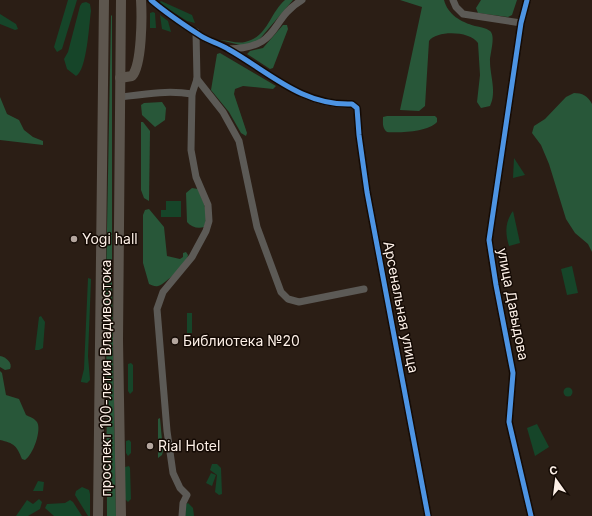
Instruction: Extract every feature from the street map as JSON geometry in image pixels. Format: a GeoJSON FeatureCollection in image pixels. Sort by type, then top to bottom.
{"type":"FeatureCollection","features":[{"type":"Feature","properties":{"kind":"highway","name":"проспект 100-летия Владивостока"},"geometry":{"type":"LineString","coordinates":[[98,516],[104,0]]}},
{"type":"Feature","properties":{"kind":"highway","name":"проспект 100-летия Владивостока"},"geometry":{"type":"LineString","coordinates":[[121,0],[118,347],[121,516]]}},
{"type":"Feature","properties":{"kind":"highway"},"geometry":{"type":"LineString","coordinates":[[120,78],[132,76],[136,70],[140,36],[141,0]]}},
{"type":"Feature","properties":{"kind":"street"},"geometry":{"type":"LineString","coordinates":[[151,0],[210,41],[228,49],[244,48],[262,42],[295,5],[302,0]]}},
{"type":"Feature","properties":{"kind":"street"},"geometry":{"type":"LineString","coordinates":[[453,0],[459,12],[464,14],[521,23]]}},
{"type":"Feature","properties":{"kind":"street","name":"улица Давыдова"},"geometry":{"type":"LineString","coordinates":[[527,0],[521,23],[489,240],[513,373],[509,422],[531,516]]}},
{"type":"Feature","properties":{"kind":"street"},"geometry":{"type":"LineString","coordinates":[[182,516],[183,503],[187,495],[176,480],[172,460],[162,384],[157,309],[163,292],[192,257],[206,231],[209,221],[208,205],[196,177],[192,158],[190,124],[192,94],[198,79],[196,32]]}},
{"type":"Feature","properties":{"kind":"street","name":"Арсенальная улица"},"geometry":{"type":"LineString","coordinates":[[228,49],[295,91],[342,104],[352,104],[357,108],[367,192],[428,516]]}},
{"type":"Feature","properties":{"kind":"street"},"geometry":{"type":"LineString","coordinates":[[198,79],[223,112],[239,141],[257,227],[281,292],[288,299],[299,302],[364,290]]}},
{"type":"Feature","properties":{"kind":"street"},"geometry":{"type":"LineString","coordinates":[[121,97],[162,92],[181,92],[192,94]]}},
{"type":"Feature","properties":{"kind":"green space"},"geometry":{"type":"Polygon","coordinates":[[[68,0],[77,0],[62,49],[57,52],[54,47],[68,0]]]}},
{"type":"Feature","properties":{"kind":"green space"},"geometry":{"type":"Polygon","coordinates":[[[285,0],[293,0],[258,41],[244,46],[220,40],[245,42],[253,39],[264,30],[275,12],[285,0]]]}},
{"type":"Feature","properties":{"kind":"green space"},"geometry":{"type":"Polygon","coordinates":[[[400,0],[444,0],[449,10],[456,17],[475,26],[485,28],[492,33],[493,37],[490,67],[493,95],[490,106],[481,108],[477,102],[480,75],[478,43],[468,36],[454,33],[439,35],[433,37],[429,41],[425,106],[419,111],[400,110],[422,7],[400,0]]]}},
{"type":"Feature","properties":{"kind":"green space"},"geometry":{"type":"Polygon","coordinates":[[[481,0],[517,0],[512,15],[508,17],[478,13],[476,8],[481,0]]]}},
{"type":"Feature","properties":{"kind":"green space"},"geometry":{"type":"Polygon","coordinates":[[[161,1],[192,15],[195,23],[187,21],[159,3],[161,1]]]}},
{"type":"Feature","properties":{"kind":"green space"},"geometry":{"type":"Polygon","coordinates":[[[86,2],[90,4],[91,11],[87,46],[83,65],[80,72],[76,76],[67,69],[64,59],[68,52],[80,6],[82,3],[86,2]]]}},
{"type":"Feature","properties":{"kind":"green space"},"geometry":{"type":"Polygon","coordinates":[[[150,13],[155,13],[156,28],[150,28],[150,13]]]}},
{"type":"Feature","properties":{"kind":"green space"},"geometry":{"type":"Polygon","coordinates":[[[0,14],[16,24],[18,29],[15,30],[0,24],[0,14]]]}},
{"type":"Feature","properties":{"kind":"green space"},"geometry":{"type":"Polygon","coordinates":[[[112,15],[112,281],[116,516],[107,516],[106,282],[112,15]]]}},
{"type":"Feature","properties":{"kind":"green space"},"geometry":{"type":"Polygon","coordinates":[[[160,15],[168,21],[171,32],[162,29],[160,15]]]}},
{"type":"Feature","properties":{"kind":"green space"},"geometry":{"type":"Polygon","coordinates":[[[283,25],[287,25],[288,29],[273,68],[270,69],[247,54],[250,51],[263,48],[283,25]]]}},
{"type":"Feature","properties":{"kind":"green space"},"geometry":{"type":"Polygon","coordinates":[[[220,53],[276,86],[273,89],[243,86],[235,89],[234,94],[247,133],[246,136],[241,133],[229,112],[211,90],[217,54],[220,53]]]}},
{"type":"Feature","properties":{"kind":"green space"},"geometry":{"type":"Polygon","coordinates":[[[574,93],[580,94],[589,99],[592,104],[592,252],[588,244],[575,233],[566,219],[549,164],[541,145],[532,133],[534,126],[545,119],[566,97],[574,93]]]}},
{"type":"Feature","properties":{"kind":"green space"},"geometry":{"type":"Polygon","coordinates":[[[0,97],[7,114],[19,120],[24,130],[33,137],[43,141],[43,145],[0,140],[0,97]]]}},
{"type":"Feature","properties":{"kind":"green space"},"geometry":{"type":"Polygon","coordinates":[[[162,102],[166,108],[165,120],[155,127],[142,115],[141,105],[144,103],[162,102]]]}},
{"type":"Feature","properties":{"kind":"green space"},"geometry":{"type":"Polygon","coordinates":[[[435,116],[437,118],[437,122],[421,130],[387,132],[384,127],[383,117],[435,116]]]}},
{"type":"Feature","properties":{"kind":"green space"},"geometry":{"type":"Polygon","coordinates":[[[141,122],[143,122],[150,131],[149,201],[144,198],[141,190],[141,122]]]}},
{"type":"Feature","properties":{"kind":"green space"},"geometry":{"type":"Polygon","coordinates":[[[514,158],[525,175],[513,178],[514,158]]]}},
{"type":"Feature","properties":{"kind":"green space"},"geometry":{"type":"Polygon","coordinates":[[[192,188],[198,189],[205,208],[206,222],[204,227],[195,227],[187,222],[186,193],[192,188]]]}},
{"type":"Feature","properties":{"kind":"green space"},"geometry":{"type":"Polygon","coordinates":[[[166,201],[181,201],[181,217],[161,217],[161,210],[166,210],[166,201]]]}},
{"type":"Feature","properties":{"kind":"green space"},"geometry":{"type":"Polygon","coordinates":[[[149,209],[164,227],[167,256],[180,259],[183,257],[183,253],[186,252],[188,255],[184,263],[176,272],[162,284],[157,286],[149,284],[143,263],[143,215],[145,210],[149,209]]]}},
{"type":"Feature","properties":{"kind":"green space"},"geometry":{"type":"Polygon","coordinates":[[[513,211],[520,243],[509,246],[506,228],[508,219],[513,211]]]}},
{"type":"Feature","properties":{"kind":"green space"},"geometry":{"type":"Polygon","coordinates":[[[572,266],[578,293],[567,295],[561,269],[572,266]]]}},
{"type":"Feature","properties":{"kind":"green space"},"geometry":{"type":"Polygon","coordinates":[[[88,278],[91,279],[88,356],[90,380],[87,383],[81,381],[84,369],[88,278]]]}},
{"type":"Feature","properties":{"kind":"green space"},"geometry":{"type":"Polygon","coordinates":[[[187,313],[192,313],[192,333],[187,333],[187,313]]]}},
{"type":"Feature","properties":{"kind":"green space"},"geometry":{"type":"Polygon","coordinates":[[[41,316],[45,322],[43,348],[35,350],[39,317],[41,316]]]}},
{"type":"Feature","properties":{"kind":"green space"},"geometry":{"type":"Polygon","coordinates":[[[0,356],[8,361],[11,365],[10,369],[5,370],[0,367],[0,356]]]}},
{"type":"Feature","properties":{"kind":"green space"},"geometry":{"type":"Polygon","coordinates":[[[131,363],[133,365],[133,391],[130,394],[128,391],[128,364],[131,363]]]}},
{"type":"Feature","properties":{"kind":"green space"},"geometry":{"type":"Polygon","coordinates":[[[0,371],[2,373],[6,395],[19,399],[26,415],[37,422],[38,436],[34,448],[25,460],[22,459],[18,451],[9,442],[0,440],[0,371]]]}},
{"type":"Feature","properties":{"kind":"green space"},"geometry":{"type":"Polygon","coordinates":[[[568,387],[573,392],[568,397],[563,392],[568,387]]]}},
{"type":"Feature","properties":{"kind":"green space"},"geometry":{"type":"Polygon","coordinates":[[[160,418],[163,451],[162,455],[158,458],[158,419],[160,418]]]}},
{"type":"Feature","properties":{"kind":"green space"},"geometry":{"type":"Polygon","coordinates":[[[537,424],[549,447],[535,456],[527,428],[537,424]]]}},
{"type":"Feature","properties":{"kind":"green space"},"geometry":{"type":"Polygon","coordinates":[[[129,440],[131,442],[131,453],[128,456],[126,453],[126,441],[129,440]]]}},
{"type":"Feature","properties":{"kind":"green space"},"geometry":{"type":"Polygon","coordinates":[[[212,464],[217,464],[221,468],[222,494],[219,495],[215,492],[217,475],[210,470],[212,464]]]}},
{"type":"Feature","properties":{"kind":"green space"},"geometry":{"type":"Polygon","coordinates":[[[129,466],[131,499],[128,502],[125,499],[125,467],[129,466]]]}},
{"type":"Feature","properties":{"kind":"green space"},"geometry":{"type":"Polygon","coordinates":[[[211,473],[216,475],[212,486],[206,483],[211,473]]]}},
{"type":"Feature","properties":{"kind":"green space"},"geometry":{"type":"Polygon","coordinates":[[[38,481],[44,482],[43,491],[33,491],[38,481]]]}},
{"type":"Feature","properties":{"kind":"green space"},"geometry":{"type":"Polygon","coordinates":[[[82,487],[89,490],[90,516],[88,516],[75,495],[76,491],[82,487]]]}},
{"type":"Feature","properties":{"kind":"green space"},"geometry":{"type":"Polygon","coordinates":[[[39,499],[42,502],[40,509],[28,516],[16,516],[27,500],[33,504],[39,499]]]}},
{"type":"Feature","properties":{"kind":"green space"},"geometry":{"type":"Polygon","coordinates":[[[70,500],[82,516],[54,516],[45,508],[47,504],[65,503],[70,500]]]}},
{"type":"Feature","properties":{"kind":"green space"},"geometry":{"type":"Polygon","coordinates":[[[188,503],[193,508],[194,516],[185,516],[186,504],[188,503]]]}},
{"type":"Feature","properties":{"kind":"cycle path"},"geometry":{"type":"LineString","coordinates":[[151,0],[201,36],[228,49],[302,94],[334,103],[352,104],[357,108],[359,135],[367,192],[428,516]]}},
{"type":"Feature","properties":{"kind":"cycle path"},"geometry":{"type":"LineString","coordinates":[[527,0],[521,23],[489,240],[513,373],[509,422],[531,516]]}},
{"type":"Feature","properties":{"kind":"place","name":"Yogi hall"},"geometry":{"type":"Point","coordinates":[74,239]}},
{"type":"Feature","properties":{"kind":"place","name":"Библиотека №20"},"geometry":{"type":"Point","coordinates":[175,341]}},
{"type":"Feature","properties":{"kind":"place","name":"Rial Hotel"},"geometry":{"type":"Point","coordinates":[150,446]}}]}
